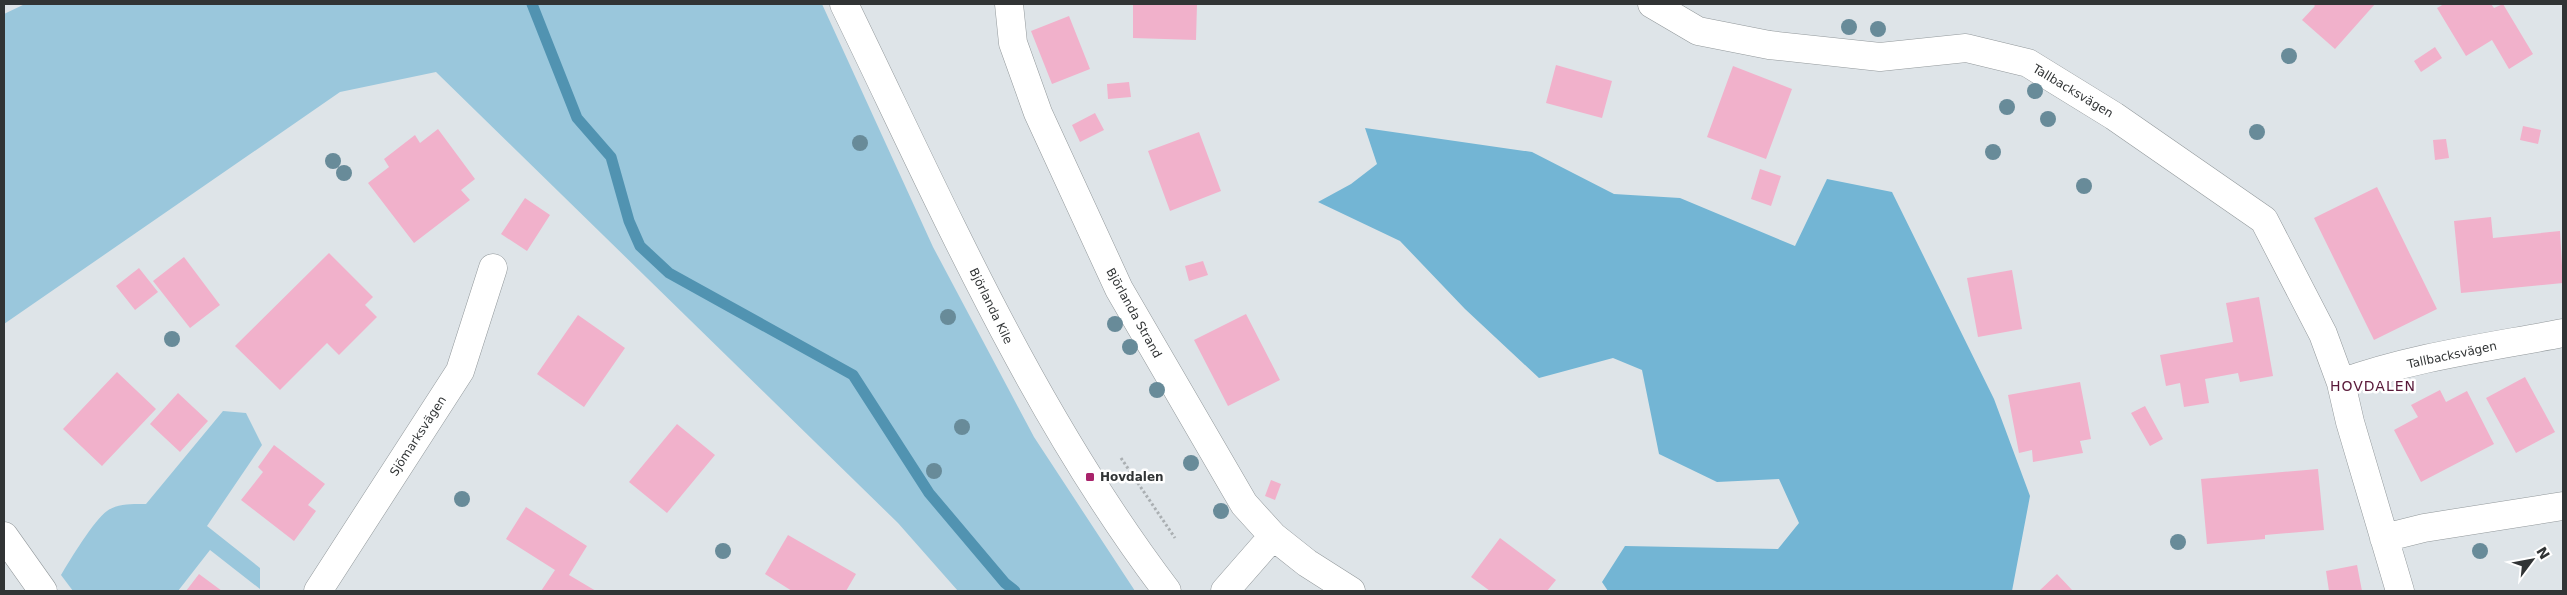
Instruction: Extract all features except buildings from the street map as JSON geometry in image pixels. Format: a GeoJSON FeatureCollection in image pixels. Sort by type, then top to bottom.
{"type":"FeatureCollection","features":[{"type":"Feature","properties":{"kind":"street","name":"Björlanda Kile"},"geometry":{"type":"LineString","coordinates":[[844,4],[999,322],[1044,405],[1167,591]]}},
{"type":"Feature","properties":{"kind":"street","name":"Björlanda Strand"},"geometry":{"type":"LineString","coordinates":[[1009,4],[1013,43],[1038,113],[1119,289],[1244,504],[1273,536],[1307,563],[1351,591]]}},
{"type":"Feature","properties":{"kind":"street","name":"Tallbacksvägen"},"geometry":{"type":"LineString","coordinates":[[1652,4],[1698,31],[1769,45],[1880,57],[1966,48],[2028,63],[2114,116],[2264,220],[2323,334],[2341,383],[2350,422],[2400,591]]}},
{"type":"Feature","properties":{"kind":"street","name":"Sjömarksvägen"},"geometry":{"type":"LineString","coordinates":[[318,591],[460,371],[493,268]]}},
{"type":"Feature","properties":{"kind":"street","name":"Tallbacksvägen"},"geometry":{"type":"LineString","coordinates":[[2341,383],[2364,374],[2453,354],[2563,333]]}},
{"type":"Feature","properties":{"kind":"street"},"geometry":{"type":"LineString","coordinates":[[2384,538],[2424,528],[2563,506]]}},
{"type":"Feature","properties":{"kind":"street"},"geometry":{"type":"LineString","coordinates":[[4,536],[43,591]]}},
{"type":"Feature","properties":{"kind":"street"},"geometry":{"type":"LineString","coordinates":[[1225,591],[1273,536]]}},
{"type":"Feature","properties":{"kind":"shaded area"},"geometry":{"type":"Polygon","coordinates":[[[25,4],[822,4],[933,247],[1034,437],[1135,591],[958,591],[898,523],[436,72],[340,92],[4,324],[4,14],[25,4]]]}},
{"type":"Feature","properties":{"kind":"shaded area"},"geometry":{"type":"Polygon","coordinates":[[[1365,128],[1532,152],[1614,194],[1680,198],[1795,246],[1827,179],[1892,192],[1994,399],[2030,496],[2012,591],[1608,591],[1602,582],[1625,546],[1778,549],[1799,523],[1779,479],[1717,482],[1659,454],[1642,370],[1613,358],[1539,378],[1465,309],[1400,241],[1318,202],[1351,184],[1377,164],[1365,128]]]}},
{"type":"Feature","properties":{"kind":"shaded area"},"geometry":{"type":"Polygon","coordinates":[[[223,411],[246,413],[262,445],[207,526],[260,568],[260,589],[210,550],[178,591],[73,591],[61,575],[82,541],[96,523],[111,508],[126,504],[146,504],[223,411]]]}},
{"type":"Feature","properties":{"kind":"waterway"},"geometry":{"type":"LineString","coordinates":[[532,4],[577,118],[611,157],[629,221],[640,246],[669,273],[853,375],[929,493],[1005,583],[1015,591]]}},
{"type":"Feature","properties":{"kind":"place","name":"Hovdalen"},"geometry":{"type":"Point","coordinates":[1090,477]}},
{"type":"Feature","properties":{"kind":"district","name":"HOVDALEN"},"geometry":{"type":"Point","coordinates":[2373,386]}}]}
